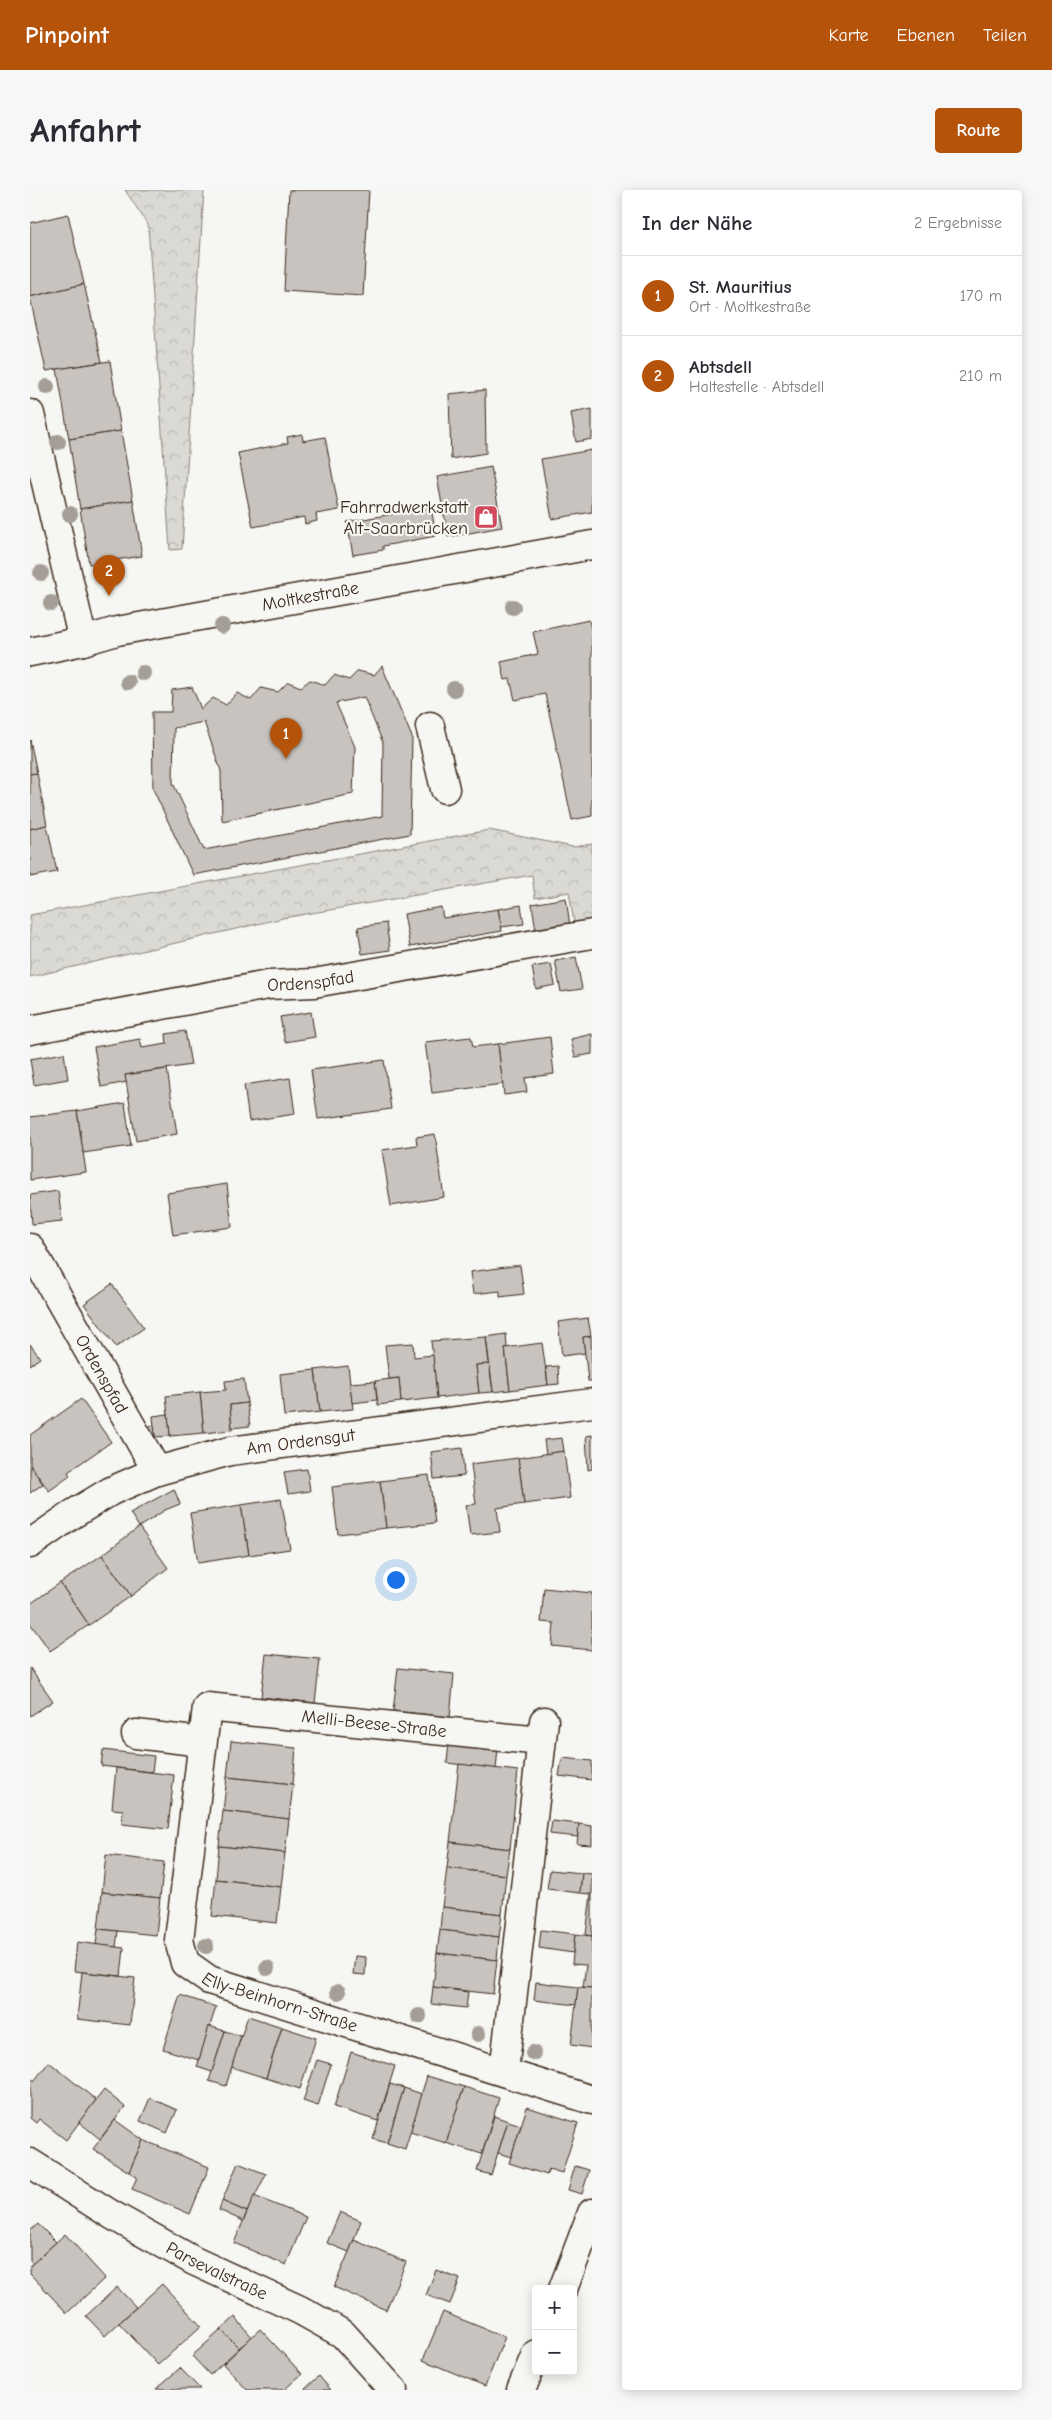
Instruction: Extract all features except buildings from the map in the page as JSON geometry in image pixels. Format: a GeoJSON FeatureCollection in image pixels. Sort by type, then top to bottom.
{"type":"FeatureCollection","features":[{"type":"Feature","properties":{"kind":"street"},"geometry":{"type":"LineString","coordinates":[[30,414],[83,641]]}},
{"type":"Feature","properties":{"kind":"street","name":"Moltkestraße"},"geometry":{"type":"LineString","coordinates":[[30,652],[83,641],[117,630],[592,545]]}},
{"type":"Feature","properties":{"kind":"street"},"geometry":{"type":"LineString","coordinates":[[430,726],[445,789]]}},
{"type":"Feature","properties":{"kind":"street","name":"Ordenspfad"},"geometry":{"type":"LineString","coordinates":[[30,1030],[268,985],[314,983],[592,934]]}},
{"type":"Feature","properties":{"kind":"street","name":"Ordenspfad"},"geometry":{"type":"LineString","coordinates":[[30,1248],[38,1283],[158,1471]]}},
{"type":"Feature","properties":{"kind":"street","name":"Am Ordensgut"},"geometry":{"type":"LineString","coordinates":[[30,1544],[73,1514],[111,1491],[158,1471],[230,1451],[592,1403]]}},
{"type":"Feature","properties":{"kind":"street","name":"Melli-Beese-Straße"},"geometry":{"type":"LineString","coordinates":[[207,1707],[542,1731],[504,2072]]}},
{"type":"Feature","properties":{"kind":"street","name":"Elly-Beinhorn-Straße"},"geometry":{"type":"LineString","coordinates":[[207,1707],[179,1940],[185,1963],[209,1980],[592,2100]]}},
{"type":"Feature","properties":{"kind":"street"},"geometry":{"type":"LineString","coordinates":[[136,1734],[202,1742]]}},
{"type":"Feature","properties":{"kind":"street","name":"Parsevalstraße"},"geometry":{"type":"LineString","coordinates":[[30,2163],[112,2215],[194,2261],[300,2310],[343,2334],[393,2390]]}},
{"type":"Feature","properties":{"kind":"street"},"geometry":{"type":"LineString","coordinates":[[565,2285],[592,2213]]}},
{"type":"Feature","properties":{"kind":"street"},"geometry":{"type":"LineString","coordinates":[[521,2390],[532,2364]]}},
{"type":"Feature","properties":{"kind":"green space"},"geometry":{"type":"Polygon","coordinates":[[[125,190],[204,190],[182,549],[170,550],[148,225],[125,190]]]}},
{"type":"Feature","properties":{"kind":"green space"},"geometry":{"type":"Polygon","coordinates":[[[489,830],[573,847],[592,844],[592,920],[574,923],[569,892],[535,898],[532,875],[283,918],[30,977],[30,915],[489,830]]]}},
{"type":"Feature","properties":{"kind":"place","name":"Fahrradwerkstatt Alt-Saarbrücken"},"geometry":{"type":"Point","coordinates":[486,517]}},
{"type":"Feature","properties":{"kind":"place","name":"Abtsdell"},"geometry":{"type":"Point","coordinates":[109,596]}},
{"type":"Feature","properties":{"kind":"place","name":"St. Mauritius"},"geometry":{"type":"Point","coordinates":[286,759]}}]}
